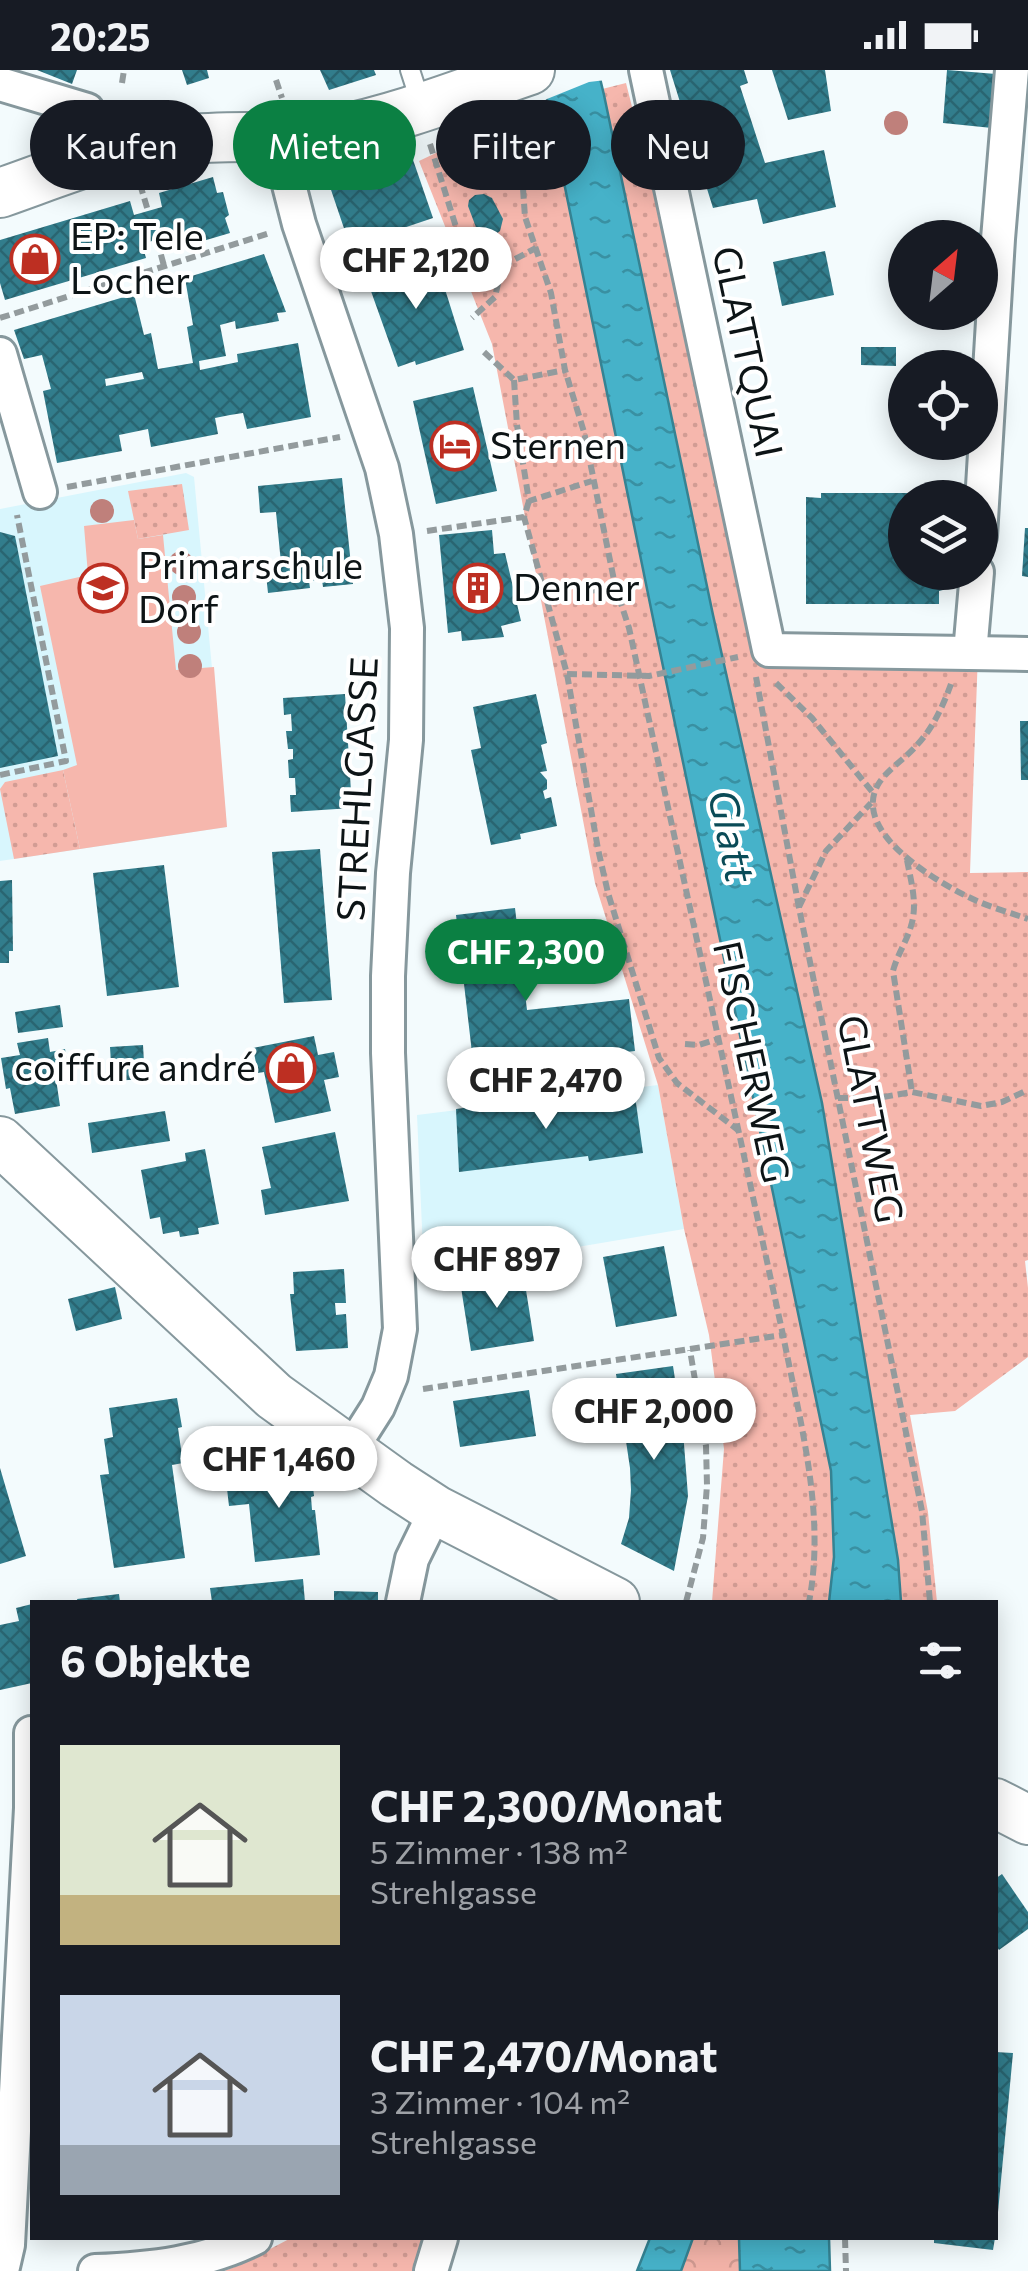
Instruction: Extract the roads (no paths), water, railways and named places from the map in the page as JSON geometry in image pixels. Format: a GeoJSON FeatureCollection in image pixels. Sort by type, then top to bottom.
{"type":"FeatureCollection","features":[{"type":"Feature","properties":{"kind":"street","name":"GLATTQUAI"},"geometry":{"type":"LineString","coordinates":[[646,70],[757,657],[964,653]]}},
{"type":"Feature","properties":{"kind":"street"},"geometry":{"type":"LineString","coordinates":[[983,480],[1012,70]]}},
{"type":"Feature","properties":{"kind":"street"},"geometry":{"type":"LineString","coordinates":[[416,89],[523,72]]}},
{"type":"Feature","properties":{"kind":"street"},"geometry":{"type":"LineString","coordinates":[[0,84],[42,100]]}},
{"type":"Feature","properties":{"kind":"street"},"geometry":{"type":"LineString","coordinates":[[0,193],[30,176]]}},
{"type":"Feature","properties":{"kind":"street","name":"STREHLGASSE"},"geometry":{"type":"LineString","coordinates":[[290,190],[382,468],[396,534],[407,628],[406,740],[392,873],[388,976],[400,1329],[391,1376],[378,1407],[350,1451]]}},
{"type":"Feature","properties":{"kind":"street"},"geometry":{"type":"LineString","coordinates":[[0,354],[27,496]]}},
{"type":"Feature","properties":{"kind":"street"},"geometry":{"type":"LineString","coordinates":[[974,590],[964,653],[1028,654]]}},
{"type":"Feature","properties":{"kind":"street"},"geometry":{"type":"LineString","coordinates":[[0,1141],[274,1396],[436,1510],[610,1600]]}},
{"type":"Feature","properties":{"kind":"street"},"geometry":{"type":"LineString","coordinates":[[403,1600],[412,1559],[436,1510]]}},
{"type":"Feature","properties":{"kind":"street"},"geometry":{"type":"LineString","coordinates":[[0,1734],[30,1733]]}},
{"type":"Feature","properties":{"kind":"street"},"geometry":{"type":"LineString","coordinates":[[998,1805],[1028,1820]]}},
{"type":"Feature","properties":{"kind":"street"},"geometry":{"type":"LineString","coordinates":[[2,2271],[8,2245],[30,1827]]}},
{"type":"Feature","properties":{"kind":"street"},"geometry":{"type":"LineString","coordinates":[[94,2271],[176,2264],[230,2251],[252,2240]]}},
{"type":"Feature","properties":{"kind":"street"},"geometry":{"type":"LineString","coordinates":[[431,2271],[440,2240]]}},
{"type":"Feature","properties":{"kind":"water","name":"Glatt"},"geometry":{"type":"Polygon","coordinates":[[[541,70],[598,70],[604,95],[611,128],[611,190],[624,190],[713,615],[822,1103],[898,1560],[901,1600],[829,1600],[834,1557],[831,1471],[566,190],[591,190],[591,100],[547,100],[541,70]]]}},
{"type":"Feature","properties":{"kind":"water"},"geometry":{"type":"Polygon","coordinates":[[[649,2240],[692,2240],[681,2271],[637,2271],[649,2240]]]}},
{"type":"Feature","properties":{"kind":"water"},"geometry":{"type":"Polygon","coordinates":[[[739,2240],[829,2240],[830,2271],[740,2271],[739,2240]]]}},
{"type":"Feature","properties":{"kind":"place","name":"EP: Tele Locher"},"geometry":{"type":"Point","coordinates":[35,259]}},
{"type":"Feature","properties":{"kind":"place","name":"Sternen"},"geometry":{"type":"Point","coordinates":[455,446]}},
{"type":"Feature","properties":{"kind":"place","name":"Primarschule Dorf"},"geometry":{"type":"Point","coordinates":[103,588]}},
{"type":"Feature","properties":{"kind":"place","name":"Denner"},"geometry":{"type":"Point","coordinates":[478,588]}},
{"type":"Feature","properties":{"kind":"place","name":"coiffure andré"},"geometry":{"type":"Point","coordinates":[291,1068]}}]}
